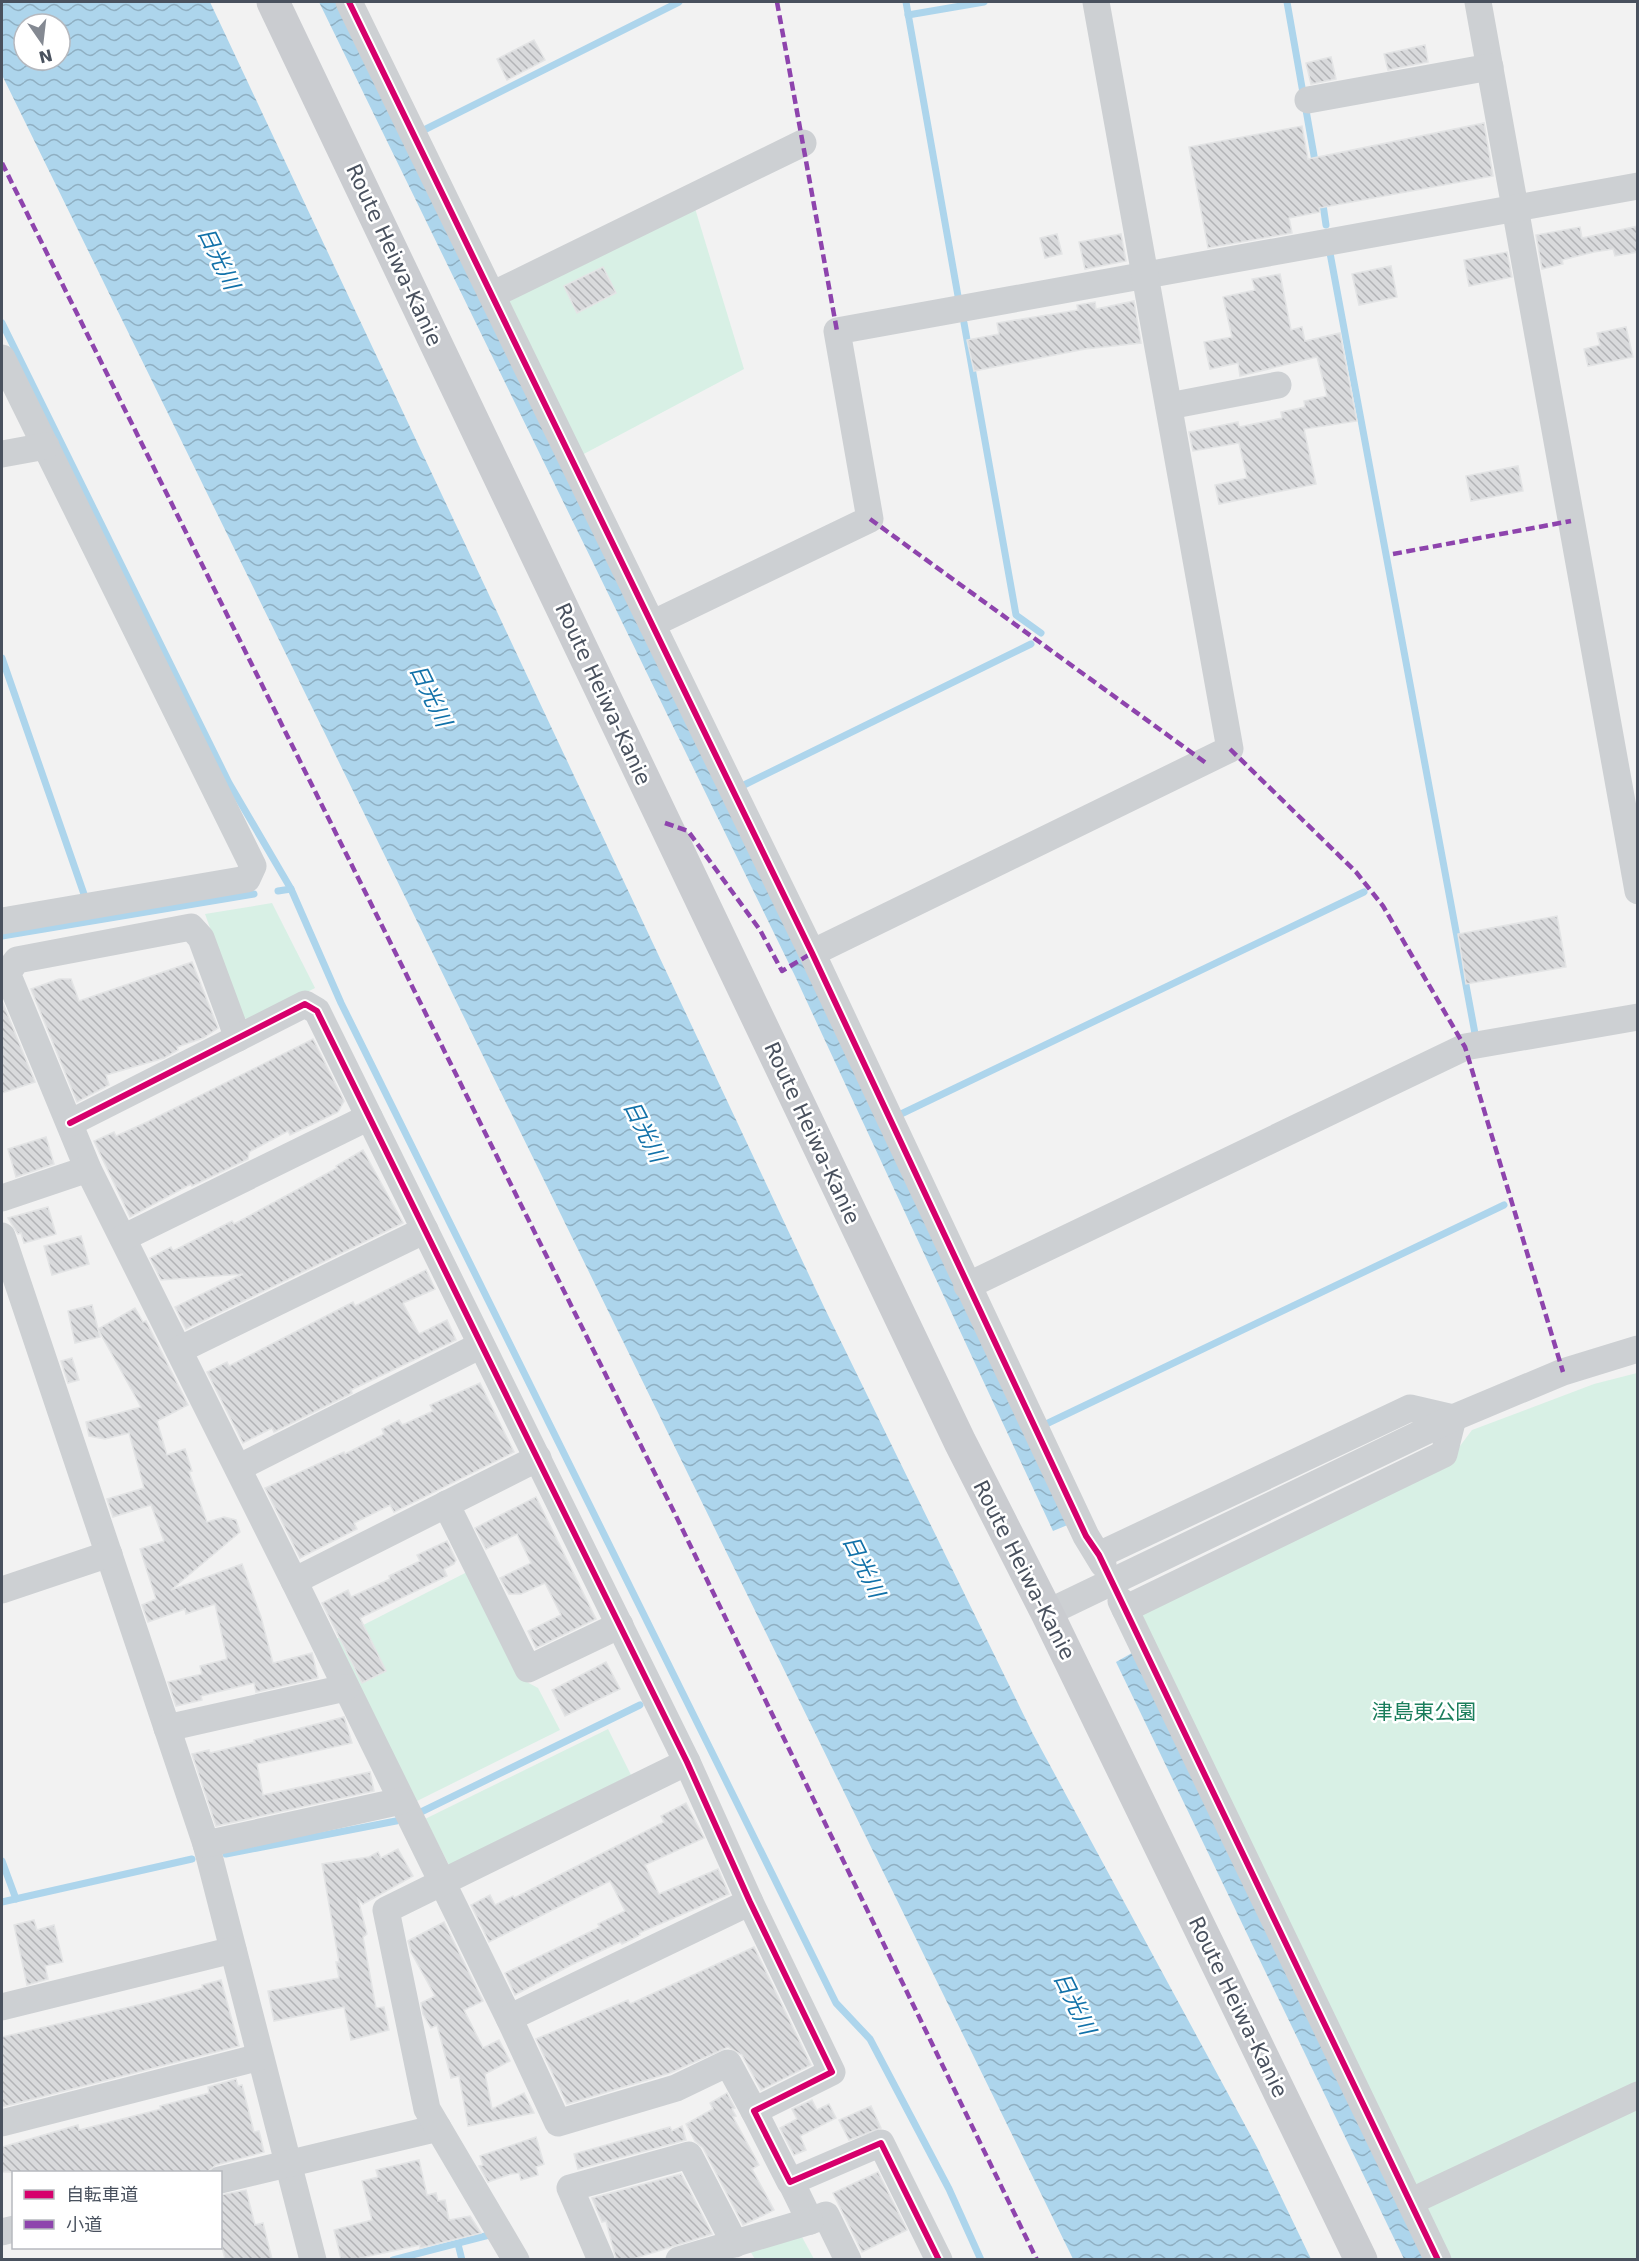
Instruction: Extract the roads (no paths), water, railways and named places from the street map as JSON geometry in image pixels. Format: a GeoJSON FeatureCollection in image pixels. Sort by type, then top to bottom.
{"type":"FeatureCollection","features":[{"type":"Feature","properties":{"kind":"main road","name":"Route Heiwa-Kanie"},"geometry":{"type":"LineString","coordinates":[[273,2],[960,1442],[1047,1613],[1361,2259]]}},
{"type":"Feature","properties":{"kind":"street"},"geometry":{"type":"LineString","coordinates":[[350,2],[812,953],[1086,1536],[1101,1559],[1410,1408],[1452,1418]]}},
{"type":"Feature","properties":{"kind":"street"},"geometry":{"type":"LineString","coordinates":[[812,953],[1230,749],[1096,2]]}},
{"type":"Feature","properties":{"kind":"street"},"geometry":{"type":"LineString","coordinates":[[1478,2],[1638,891]]}},
{"type":"Feature","properties":{"kind":"street"},"geometry":{"type":"LineString","coordinates":[[1308,100],[1490,67]]}},
{"type":"Feature","properties":{"kind":"street"},"geometry":{"type":"LineString","coordinates":[[492,295],[803,143]]}},
{"type":"Feature","properties":{"kind":"street"},"geometry":{"type":"LineString","coordinates":[[652,624],[870,519],[837,331],[1638,186]]}},
{"type":"Feature","properties":{"kind":"street"},"geometry":{"type":"LineString","coordinates":[[2,358],[253,866],[247,879],[2,921]]}},
{"type":"Feature","properties":{"kind":"street"},"geometry":{"type":"LineString","coordinates":[[1169,406],[1278,385]]}},
{"type":"Feature","properties":{"kind":"street"},"geometry":{"type":"LineString","coordinates":[[2,454],[46,446]]}},
{"type":"Feature","properties":{"kind":"street"},"geometry":{"type":"LineString","coordinates":[[238,1038],[201,938],[191,927],[17,960],[7,974],[88,1168],[294,1581],[509,2018],[558,2123],[676,2088],[728,2063],[810,2221]]}},
{"type":"Feature","properties":{"kind":"street"},"geometry":{"type":"LineString","coordinates":[[70,1123],[304,1004],[316,1011],[687,1762],[750,1902],[832,2072],[754,2111]]}},
{"type":"Feature","properties":{"kind":"street"},"geometry":{"type":"LineString","coordinates":[[967,1286],[1466,1047],[1638,1017]]}},
{"type":"Feature","properties":{"kind":"street"},"geometry":{"type":"LineString","coordinates":[[123,1238],[369,1117]]}},
{"type":"Feature","properties":{"kind":"street"},"geometry":{"type":"LineString","coordinates":[[2,1198],[88,1168]]}},
{"type":"Feature","properties":{"kind":"street"},"geometry":{"type":"LineString","coordinates":[[179,1350],[425,1230]]}},
{"type":"Feature","properties":{"kind":"street"},"geometry":{"type":"LineString","coordinates":[[2,1236],[207,1844],[313,2259]]}},
{"type":"Feature","properties":{"kind":"street"},"geometry":{"type":"LineString","coordinates":[[238,1468],[482,1345]]}},
{"type":"Feature","properties":{"kind":"street"},"geometry":{"type":"LineString","coordinates":[[1047,1613],[1452,1418],[1563,1372],[1638,1349]]}},
{"type":"Feature","properties":{"kind":"street"},"geometry":{"type":"LineString","coordinates":[[1438,2259],[1123,1605],[1444,1454],[1452,1418]]}},
{"type":"Feature","properties":{"kind":"street"},"geometry":{"type":"LineString","coordinates":[[294,1581],[538,1458]]}},
{"type":"Feature","properties":{"kind":"street"},"geometry":{"type":"LineString","coordinates":[[446,1504],[528,1669],[620,1625]]}},
{"type":"Feature","properties":{"kind":"street"},"geometry":{"type":"LineString","coordinates":[[2,1590],[109,1554]]}},
{"type":"Feature","properties":{"kind":"street"},"geometry":{"type":"LineString","coordinates":[[167,1728],[345,1688]]}},
{"type":"Feature","properties":{"kind":"street"},"geometry":{"type":"LineString","coordinates":[[516,2259],[427,2109],[386,1910],[687,1762]]}},
{"type":"Feature","properties":{"kind":"street"},"geometry":{"type":"LineString","coordinates":[[207,1844],[401,1802]]}},
{"type":"Feature","properties":{"kind":"street"},"geometry":{"type":"LineString","coordinates":[[509,2018],[750,1902]]}},
{"type":"Feature","properties":{"kind":"street"},"geometry":{"type":"LineString","coordinates":[[2,2007],[233,1950]]}},
{"type":"Feature","properties":{"kind":"street"},"geometry":{"type":"LineString","coordinates":[[2,2123],[260,2057]]}},
{"type":"Feature","properties":{"kind":"street"},"geometry":{"type":"LineString","coordinates":[[1410,2202],[1638,2095]]}},
{"type":"Feature","properties":{"kind":"street"},"geometry":{"type":"LineString","coordinates":[[222,2180],[438,2128]]}},
{"type":"Feature","properties":{"kind":"street"},"geometry":{"type":"LineString","coordinates":[[791,2182],[881,2143],[939,2259]]}},
{"type":"Feature","properties":{"kind":"street"},"geometry":{"type":"LineString","coordinates":[[601,2259],[570,2188],[689,2155],[735,2244]]}},
{"type":"Feature","properties":{"kind":"street"},"geometry":{"type":"LineString","coordinates":[[679,2259],[826,2215],[848,2259]]}},
{"type":"Feature","properties":{"kind":"water","name":"日光川"},"geometry":{"type":"Polygon","coordinates":[[[2,2],[210,2],[825,1309],[1033,1734],[1258,2149],[1311,2259],[1073,2259],[2,75],[2,2]]]}},
{"type":"Feature","properties":{"kind":"water"},"geometry":{"type":"Polygon","coordinates":[[[319,2],[339,2],[794,933],[1070,1524],[1053,1531],[795,976],[319,2]]]}},
{"type":"Feature","properties":{"kind":"water"},"geometry":{"type":"Polygon","coordinates":[[[1132,1653],[1425,2259],[1404,2259],[1116,1662],[1132,1653]]]}},
{"type":"Feature","properties":{"kind":"waterway"},"geometry":{"type":"LineString","coordinates":[[422,131],[679,2]]}},
{"type":"Feature","properties":{"kind":"waterway"},"geometry":{"type":"LineString","coordinates":[[906,2],[958,296]]}},
{"type":"Feature","properties":{"kind":"waterway"},"geometry":{"type":"LineString","coordinates":[[908,15],[984,2]]}},
{"type":"Feature","properties":{"kind":"waterway"},"geometry":{"type":"LineString","coordinates":[[1287,2],[1316,167]]}},
{"type":"Feature","properties":{"kind":"waterway"},"geometry":{"type":"LineString","coordinates":[[1322,198],[1326,225]]}},
{"type":"Feature","properties":{"kind":"waterway"},"geometry":{"type":"LineString","coordinates":[[1330,253],[1476,1039]]}},
{"type":"Feature","properties":{"kind":"waterway"},"geometry":{"type":"LineString","coordinates":[[2,323],[229,783],[291,889],[341,1003],[836,2003],[870,2039],[949,2189],[981,2260]]}},
{"type":"Feature","properties":{"kind":"waterway"},"geometry":{"type":"LineString","coordinates":[[964,323],[1016,615],[1041,633]]}},
{"type":"Feature","properties":{"kind":"waterway"},"geometry":{"type":"LineString","coordinates":[[744,785],[1031,644]]}},
{"type":"Feature","properties":{"kind":"waterway"},"geometry":{"type":"LineString","coordinates":[[2,658],[85,897]]}},
{"type":"Feature","properties":{"kind":"waterway"},"geometry":{"type":"LineString","coordinates":[[278,891],[291,889]]}},
{"type":"Feature","properties":{"kind":"waterway"},"geometry":{"type":"LineString","coordinates":[[901,1114],[1364,892]]}},
{"type":"Feature","properties":{"kind":"waterway"},"geometry":{"type":"LineString","coordinates":[[2,936],[254,894]]}},
{"type":"Feature","properties":{"kind":"waterway"},"geometry":{"type":"LineString","coordinates":[[1044,1425],[1504,1205]]}},
{"type":"Feature","properties":{"kind":"waterway"},"geometry":{"type":"LineString","coordinates":[[421,1812],[640,1705]]}},
{"type":"Feature","properties":{"kind":"waterway"},"geometry":{"type":"LineString","coordinates":[[226,1854],[396,1821]]}},
{"type":"Feature","properties":{"kind":"waterway"},"geometry":{"type":"LineString","coordinates":[[2,1902],[192,1859]]}},
{"type":"Feature","properties":{"kind":"waterway"},"geometry":{"type":"LineString","coordinates":[[2,1861],[16,1899]]}},
{"type":"Feature","properties":{"kind":"waterway"},"geometry":{"type":"LineString","coordinates":[[393,2260],[493,2234]]}},
{"type":"Feature","properties":{"kind":"waterway"},"geometry":{"type":"LineString","coordinates":[[458,2244],[462,2260]]}},
{"type":"Feature","properties":{"kind":"park label","name":"津島東公園"},"geometry":{"type":"Point","coordinates":[1424,1712]}}]}
